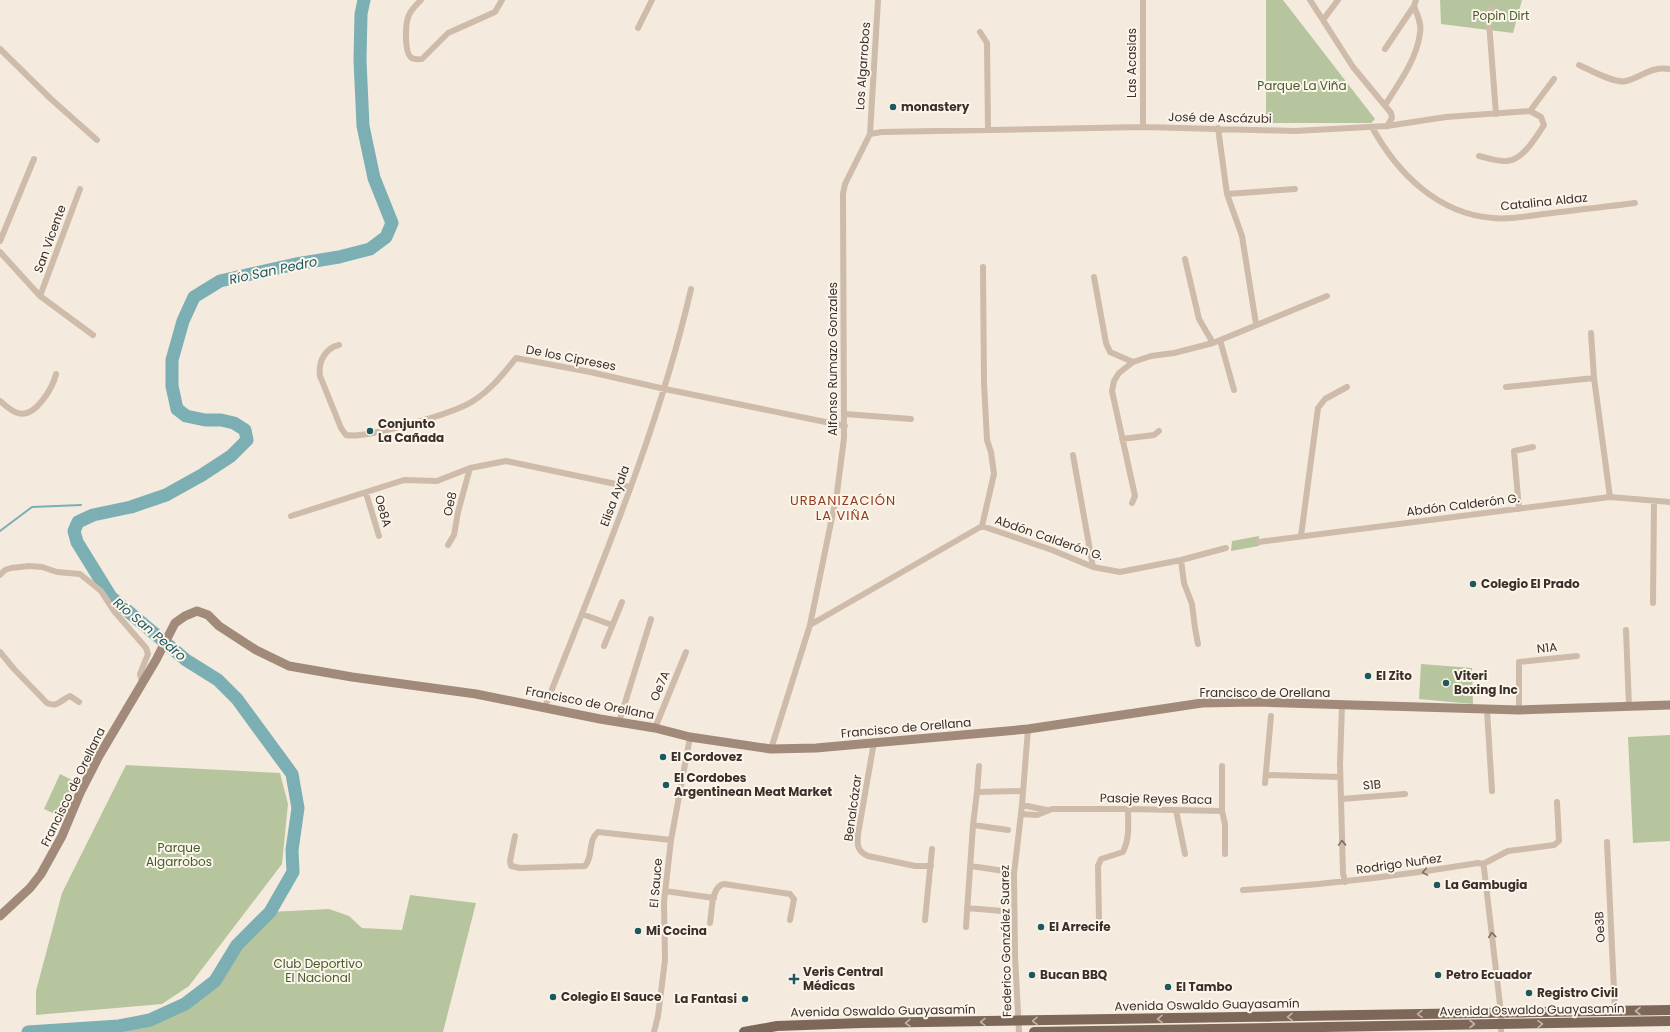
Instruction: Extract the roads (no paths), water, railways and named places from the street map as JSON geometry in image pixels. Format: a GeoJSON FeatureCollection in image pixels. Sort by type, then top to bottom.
{"type":"FeatureCollection","features":[{"type":"Feature","properties":{"kind":"main road","name":"Avenida Oswaldo Guayasamín"},"geometry":{"type":"LineString","coordinates":[[744,1032],[777,1026],[1670,1010]]}},
{"type":"Feature","properties":{"kind":"main road","name":"Avenida Oswaldo Guayasamín"},"geometry":{"type":"LineString","coordinates":[[1034,1032],[1501,1028],[1670,1021]]}},
{"type":"Feature","properties":{"kind":"street"},"geometry":{"type":"LineString","coordinates":[[421,0],[408,16],[406,36],[408,54],[412,58],[418,59],[422,59],[448,33],[495,12],[502,0]]}},
{"type":"Feature","properties":{"kind":"street"},"geometry":{"type":"LineString","coordinates":[[638,28],[652,0]]}},
{"type":"Feature","properties":{"kind":"street","name":"Los Algarrobos"},"geometry":{"type":"LineString","coordinates":[[870,134],[878,0]]}},
{"type":"Feature","properties":{"kind":"street","name":"Las Acasias"},"geometry":{"type":"LineString","coordinates":[[1143,0],[1143,127]]}},
{"type":"Feature","properties":{"kind":"street"},"geometry":{"type":"LineString","coordinates":[[1310,0],[1353,67],[1391,113],[1392,118],[1387,126]]}},
{"type":"Feature","properties":{"kind":"street"},"geometry":{"type":"LineString","coordinates":[[1323,20],[1338,0]]}},
{"type":"Feature","properties":{"kind":"street"},"geometry":{"type":"LineString","coordinates":[[1385,105],[1403,78],[1414,55],[1421,32],[1415,3]]}},
{"type":"Feature","properties":{"kind":"street"},"geometry":{"type":"LineString","coordinates":[[1385,50],[1415,3]]}},
{"type":"Feature","properties":{"kind":"street"},"geometry":{"type":"LineString","coordinates":[[1491,9],[1489,22],[1496,114]]}},
{"type":"Feature","properties":{"kind":"street"},"geometry":{"type":"LineString","coordinates":[[980,32],[987,43],[988,130]]}},
{"type":"Feature","properties":{"kind":"street"},"geometry":{"type":"LineString","coordinates":[[0,49],[51,99],[97,140]]}},
{"type":"Feature","properties":{"kind":"street"},"geometry":{"type":"LineString","coordinates":[[1579,65],[1615,80],[1625,81],[1656,69],[1670,69]]}},
{"type":"Feature","properties":{"kind":"street"},"geometry":{"type":"LineString","coordinates":[[1479,156],[1507,162],[1518,156],[1530,146],[1544,125],[1541,117],[1530,111],[1554,79]]}},
{"type":"Feature","properties":{"kind":"street","name":"José de Ascázubi"},"geometry":{"type":"LineString","coordinates":[[870,134],[882,132],[1143,127],[1296,130],[1387,126],[1446,117],[1530,111]]}},
{"type":"Feature","properties":{"kind":"street","name":"Catalina Aldaz"},"geometry":{"type":"LineString","coordinates":[[1372,127],[1389,155],[1414,183],[1438,200],[1465,213],[1480,217],[1508,218],[1635,203]]}},
{"type":"Feature","properties":{"kind":"street"},"geometry":{"type":"LineString","coordinates":[[1218,128],[1227,194],[1242,236],[1256,324]]}},
{"type":"Feature","properties":{"kind":"street","name":"Alfonso Rumazo Gonzales"},"geometry":{"type":"LineString","coordinates":[[771,749],[810,625],[825,558],[837,493],[845,426],[843,194],[845,184],[870,134]]}},
{"type":"Feature","properties":{"kind":"street"},"geometry":{"type":"LineString","coordinates":[[0,241],[34,159]]}},
{"type":"Feature","properties":{"kind":"street","name":"San Vicente"},"geometry":{"type":"LineString","coordinates":[[40,296],[80,189]]}},
{"type":"Feature","properties":{"kind":"street"},"geometry":{"type":"LineString","coordinates":[[1227,194],[1295,189]]}},
{"type":"Feature","properties":{"kind":"street"},"geometry":{"type":"LineString","coordinates":[[0,252],[40,296],[93,335]]}},
{"type":"Feature","properties":{"kind":"street"},"geometry":{"type":"LineString","coordinates":[[1185,258],[1199,319],[1213,343]]}},
{"type":"Feature","properties":{"kind":"street"},"geometry":{"type":"LineString","coordinates":[[810,625],[982,526],[994,474],[988,440],[985,406],[982,325],[983,267]]}},
{"type":"Feature","properties":{"kind":"street"},"geometry":{"type":"LineString","coordinates":[[1094,277],[1106,343],[1110,352],[1121,358],[1134,362]]}},
{"type":"Feature","properties":{"kind":"street","name":"Elisa Ayala"},"geometry":{"type":"LineString","coordinates":[[545,707],[582,614],[665,389],[691,289]]}},
{"type":"Feature","properties":{"kind":"street"},"geometry":{"type":"LineString","coordinates":[[1132,502],[1135,496],[1112,391],[1114,381],[1119,373],[1134,362],[1151,356],[1174,353],[1213,343],[1327,296]]}},
{"type":"Feature","properties":{"kind":"street"},"geometry":{"type":"LineString","coordinates":[[1591,333],[1594,378],[1610,497]]}},
{"type":"Feature","properties":{"kind":"street"},"geometry":{"type":"LineString","coordinates":[[1220,340],[1234,390]]}},
{"type":"Feature","properties":{"kind":"street","name":"De los Cipreses"},"geometry":{"type":"LineString","coordinates":[[339,344],[330,347],[326,352],[319,369],[320,376],[342,428],[346,435],[350,436],[386,430],[464,407],[483,394],[516,358],[590,372],[845,426]]}},
{"type":"Feature","properties":{"kind":"street"},"geometry":{"type":"LineString","coordinates":[[0,401],[18,414],[25,414],[38,405],[48,393],[56,374]]}},
{"type":"Feature","properties":{"kind":"street"},"geometry":{"type":"LineString","coordinates":[[1506,386],[1594,378]]}},
{"type":"Feature","properties":{"kind":"street"},"geometry":{"type":"LineString","coordinates":[[1301,536],[1318,408],[1325,399],[1347,387]]}},
{"type":"Feature","properties":{"kind":"street"},"geometry":{"type":"LineString","coordinates":[[845,414],[911,419]]}},
{"type":"Feature","properties":{"kind":"street"},"geometry":{"type":"LineString","coordinates":[[1122,439],[1159,432]]}},
{"type":"Feature","properties":{"kind":"street"},"geometry":{"type":"LineString","coordinates":[[1520,509],[1514,451],[1532,447]]}},
{"type":"Feature","properties":{"kind":"street"},"geometry":{"type":"LineString","coordinates":[[1073,455],[1093,567]]}},
{"type":"Feature","properties":{"kind":"street"},"geometry":{"type":"LineString","coordinates":[[291,516],[404,480],[437,481],[470,468],[506,461],[630,486]]}},
{"type":"Feature","properties":{"kind":"street","name":"Oe8"},"geometry":{"type":"LineString","coordinates":[[448,545],[454,535],[470,468]]}},
{"type":"Feature","properties":{"kind":"street","name":"Oe8A"},"geometry":{"type":"LineString","coordinates":[[366,493],[378,536]]}},
{"type":"Feature","properties":{"kind":"street","name":"Abdón Calderón G."},"geometry":{"type":"LineString","coordinates":[[1259,542],[1610,497],[1670,502]]}},
{"type":"Feature","properties":{"kind":"street"},"geometry":{"type":"LineString","coordinates":[[1653,603],[1654,501]]}},
{"type":"Feature","properties":{"kind":"street","name":"Abdón Calderón G."},"geometry":{"type":"LineString","coordinates":[[982,526],[1052,550],[1093,567],[1120,572],[1181,560],[1226,548]]}},
{"type":"Feature","properties":{"kind":"street"},"geometry":{"type":"LineString","coordinates":[[1181,560],[1184,583],[1192,604],[1198,644]]}},
{"type":"Feature","properties":{"kind":"street"},"geometry":{"type":"LineString","coordinates":[[0,575],[5,570],[11,568],[29,566],[42,567],[57,572],[80,574],[100,591],[114,611],[146,648],[148,654],[140,674],[142,682]]}},
{"type":"Feature","properties":{"kind":"street"},"geometry":{"type":"LineString","coordinates":[[604,646],[622,602]]}},
{"type":"Feature","properties":{"kind":"street","name":"Francisco de Orellana"},"geometry":{"type":"LineString","coordinates":[[0,916],[30,888],[41,874],[62,836],[80,793],[99,756],[157,658],[175,623],[192,612],[204,612],[219,626],[256,650],[290,666],[352,677],[476,694],[600,719],[655,728],[690,737],[771,749],[816,748],[1028,729],[1202,703],[1256,702],[1487,710],[1670,705]]}},
{"type":"Feature","properties":{"kind":"street"},"geometry":{"type":"LineString","coordinates":[[582,614],[612,625]]}},
{"type":"Feature","properties":{"kind":"street"},"geometry":{"type":"LineString","coordinates":[[619,722],[651,619]]}},
{"type":"Feature","properties":{"kind":"street"},"geometry":{"type":"LineString","coordinates":[[1626,630],[1629,707]]}},
{"type":"Feature","properties":{"kind":"street"},"geometry":{"type":"LineString","coordinates":[[0,652],[47,704],[59,704],[70,696],[79,702]]}},
{"type":"Feature","properties":{"kind":"street","name":"Oe7A"},"geometry":{"type":"LineString","coordinates":[[655,728],[686,652]]}},
{"type":"Feature","properties":{"kind":"street","name":"N1A"},"geometry":{"type":"LineString","coordinates":[[1519,710],[1519,662],[1577,656]]}},
{"type":"Feature","properties":{"kind":"street","name":"Rodrigo Nuñez"},"geometry":{"type":"LineString","coordinates":[[1342,705],[1340,799],[1343,873],[1345,882],[1418,873],[1478,863],[1483,864]]}},
{"type":"Feature","properties":{"kind":"street"},"geometry":{"type":"LineString","coordinates":[[1487,710],[1492,790]]}},
{"type":"Feature","properties":{"kind":"street"},"geometry":{"type":"LineString","coordinates":[[1265,783],[1271,716]]}},
{"type":"Feature","properties":{"kind":"street","name":"Federico González Suarez"},"geometry":{"type":"LineString","coordinates":[[1019,1032],[1015,956],[1014,874],[1022,805],[1028,729]]}},
{"type":"Feature","properties":{"kind":"street","name":"El Sauce"},"geometry":{"type":"LineString","coordinates":[[654,1032],[658,1016],[665,960],[665,892],[671,840],[690,737]]}},
{"type":"Feature","properties":{"kind":"street","name":"Benalcázar"},"geometry":{"type":"LineString","coordinates":[[874,742],[857,847],[860,852],[868,856],[915,866],[931,866]]}},
{"type":"Feature","properties":{"kind":"street"},"geometry":{"type":"LineString","coordinates":[[966,927],[973,825],[979,766]]}},
{"type":"Feature","properties":{"kind":"street"},"geometry":{"type":"LineString","coordinates":[[1222,766],[1222,811]]}},
{"type":"Feature","properties":{"kind":"street"},"geometry":{"type":"LineString","coordinates":[[1266,775],[1340,777]]}},
{"type":"Feature","properties":{"kind":"street"},"geometry":{"type":"LineString","coordinates":[[976,792],[1023,791]]}},
{"type":"Feature","properties":{"kind":"street","name":"S1B"},"geometry":{"type":"LineString","coordinates":[[1340,799],[1405,794]]}},
{"type":"Feature","properties":{"kind":"street"},"geometry":{"type":"LineString","coordinates":[[1501,1028],[1501,1013],[1483,864],[1508,851],[1554,845],[1557,843],[1559,841],[1557,802]]}},
{"type":"Feature","properties":{"kind":"street","name":"Pasaje Reyes Baca"},"geometry":{"type":"LineString","coordinates":[[1022,805],[1047,810],[1128,809],[1222,811],[1225,824],[1225,854]]}},
{"type":"Feature","properties":{"kind":"street"},"geometry":{"type":"LineString","coordinates":[[1099,921],[1098,866],[1101,859],[1123,852],[1128,836],[1128,809]]}},
{"type":"Feature","properties":{"kind":"street","name":"Pasaje Reyes Baca"},"geometry":{"type":"LineString","coordinates":[[1021,814],[1037,814],[1047,810]]}},
{"type":"Feature","properties":{"kind":"street"},"geometry":{"type":"LineString","coordinates":[[1176,810],[1185,854]]}},
{"type":"Feature","properties":{"kind":"street"},"geometry":{"type":"LineString","coordinates":[[973,825],[1008,830]]}},
{"type":"Feature","properties":{"kind":"street"},"geometry":{"type":"LineString","coordinates":[[515,836],[510,861],[511,866],[520,868],[585,866],[590,857],[592,839],[598,832],[671,840]]}},
{"type":"Feature","properties":{"kind":"street","name":"Oe3B"},"geometry":{"type":"LineString","coordinates":[[1607,842],[1615,1011]]}},
{"type":"Feature","properties":{"kind":"street"},"geometry":{"type":"LineString","coordinates":[[925,920],[932,849]]}},
{"type":"Feature","properties":{"kind":"street"},"geometry":{"type":"LineString","coordinates":[[971,866],[1004,871]]}},
{"type":"Feature","properties":{"kind":"street"},"geometry":{"type":"LineString","coordinates":[[1243,890],[1345,882]]}},
{"type":"Feature","properties":{"kind":"street"},"geometry":{"type":"LineString","coordinates":[[710,923],[717,888],[724,884],[790,894],[794,899],[790,920]]}},
{"type":"Feature","properties":{"kind":"street"},"geometry":{"type":"LineString","coordinates":[[665,892],[714,898]]}},
{"type":"Feature","properties":{"kind":"street"},"geometry":{"type":"LineString","coordinates":[[967,908],[1002,911]]}},
{"type":"Feature","properties":{"kind":"waterway","name":"Río San Pedro"},"geometry":{"type":"LineString","coordinates":[[28,1032],[119,1026],[150,1020],[185,1004],[215,981],[237,945],[270,912],[293,872],[292,850],[298,808],[292,774],[237,699],[218,680],[186,660],[111,597],[77,542],[74,531],[78,522],[93,515],[131,507],[166,495],[202,475],[231,456],[247,440],[245,430],[234,423],[221,420],[205,420],[186,416],[177,409],[172,386],[172,360],[183,321],[194,297],[220,281],[296,264],[339,257],[370,249],[386,237],[392,223],[374,178],[363,126],[360,60],[361,14],[364,0]]}},
{"type":"Feature","properties":{"kind":"waterway"},"geometry":{"type":"LineString","coordinates":[[0,531],[32,507],[81,505]]}},
{"type":"Feature","properties":{"kind":"place","name":"monastery"},"geometry":{"type":"Point","coordinates":[893,107]}},
{"type":"Feature","properties":{"kind":"place","name":"Conjunto La Cañada"},"geometry":{"type":"Point","coordinates":[370,431]}},
{"type":"Feature","properties":{"kind":"place","name":"Colegio El Prado"},"geometry":{"type":"Point","coordinates":[1473,584]}},
{"type":"Feature","properties":{"kind":"place","name":"El Zito"},"geometry":{"type":"Point","coordinates":[1368,676]}},
{"type":"Feature","properties":{"kind":"place","name":"Viteri Boxing Inc"},"geometry":{"type":"Point","coordinates":[1446,683]}},
{"type":"Feature","properties":{"kind":"place","name":"El Cordovez"},"geometry":{"type":"Point","coordinates":[663,757]}},
{"type":"Feature","properties":{"kind":"place","name":"El Cordobes Argentinean Meat Market"},"geometry":{"type":"Point","coordinates":[666,785]}},
{"type":"Feature","properties":{"kind":"place","name":"La Gambugia"},"geometry":{"type":"Point","coordinates":[1437,885]}},
{"type":"Feature","properties":{"kind":"place","name":"El Arrecife"},"geometry":{"type":"Point","coordinates":[1041,927]}},
{"type":"Feature","properties":{"kind":"place","name":"Mi Cocina"},"geometry":{"type":"Point","coordinates":[638,931]}},
{"type":"Feature","properties":{"kind":"place","name":"Bucan BBQ"},"geometry":{"type":"Point","coordinates":[1032,975]}},
{"type":"Feature","properties":{"kind":"place","name":"Petro Ecuador"},"geometry":{"type":"Point","coordinates":[1438,975]}},
{"type":"Feature","properties":{"kind":"place","name":"Veris Central Médicas"},"geometry":{"type":"Point","coordinates":[794,979]}},
{"type":"Feature","properties":{"kind":"place","name":"El Tambo"},"geometry":{"type":"Point","coordinates":[1168,987]}},
{"type":"Feature","properties":{"kind":"place","name":"Registro Civil"},"geometry":{"type":"Point","coordinates":[1529,993]}},
{"type":"Feature","properties":{"kind":"place","name":"Colegio El Sauce"},"geometry":{"type":"Point","coordinates":[553,997]}},
{"type":"Feature","properties":{"kind":"place","name":"La Fantasi"},"geometry":{"type":"Point","coordinates":[745,999]}},
{"type":"Feature","properties":{"kind":"district","name":"URBANIZACIÓN LA VIÑA"},"geometry":{"type":"Point","coordinates":[843,508]}},
{"type":"Feature","properties":{"kind":"park label","name":"Popin Dirt"},"geometry":{"type":"Point","coordinates":[1501,16]}},
{"type":"Feature","properties":{"kind":"park label","name":"Parque La Viña"},"geometry":{"type":"Point","coordinates":[1302,86]}},
{"type":"Feature","properties":{"kind":"park label","name":"Parque Algarrobos"},"geometry":{"type":"Point","coordinates":[179,855]}},
{"type":"Feature","properties":{"kind":"park label","name":"Club Deportivo El Nacional"},"geometry":{"type":"Point","coordinates":[318,971]}}]}
